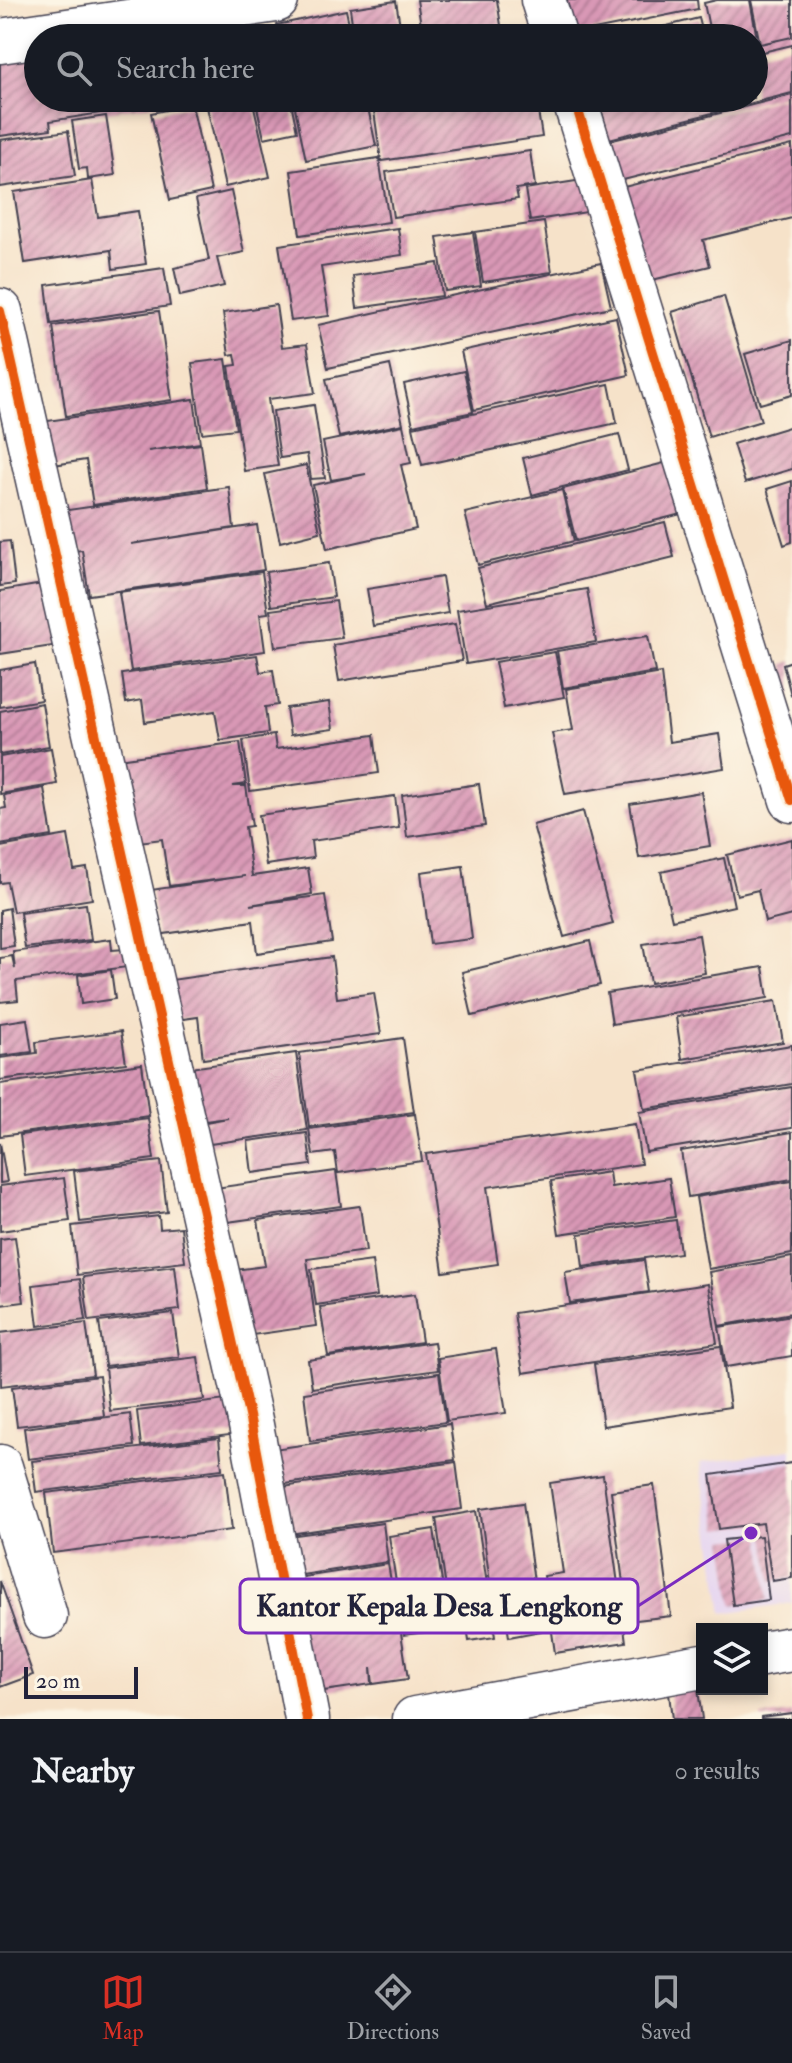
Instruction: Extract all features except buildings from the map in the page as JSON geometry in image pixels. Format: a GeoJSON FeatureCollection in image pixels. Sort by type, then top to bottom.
{"type":"FeatureCollection","features":[{"type":"Feature","properties":{"kind":"street"},"geometry":{"type":"LineString","coordinates":[[114,24],[276,0]]}},
{"type":"Feature","properties":{"kind":"street"},"geometry":{"type":"LineString","coordinates":[[543,0],[551,24]]}},
{"type":"Feature","properties":{"kind":"street"},"geometry":{"type":"LineString","coordinates":[[0,41],[24,37]]}},
{"type":"Feature","properties":{"kind":"street"},"geometry":{"type":"LineString","coordinates":[[578,112],[792,800]]}},
{"type":"Feature","properties":{"kind":"street"},"geometry":{"type":"LineString","coordinates":[[0,311],[250,1420],[307,1719]]}},
{"type":"Feature","properties":{"kind":"street"},"geometry":{"type":"LineString","coordinates":[[0,1467],[45,1616]]}},
{"type":"Feature","properties":{"kind":"street"},"geometry":{"type":"LineString","coordinates":[[768,1653],[792,1649]]}},
{"type":"Feature","properties":{"kind":"street"},"geometry":{"type":"LineString","coordinates":[[415,1719],[696,1667]]}},
{"type":"Feature","properties":{"kind":"shaded area"},"geometry":{"type":"Polygon","coordinates":[[[792,1449],[792,1603],[723,1613],[700,1463],[792,1449]]]}},
{"type":"Feature","properties":{"kind":"cycle path"},"geometry":{"type":"LineString","coordinates":[[578,112],[792,800]]}},
{"type":"Feature","properties":{"kind":"cycle path"},"geometry":{"type":"LineString","coordinates":[[0,311],[250,1420],[307,1719]]}},
{"type":"Feature","properties":{"kind":"place","name":"Kantor Kepala Desa Lengkong"},"geometry":{"type":"Point","coordinates":[751,1533]}}]}
